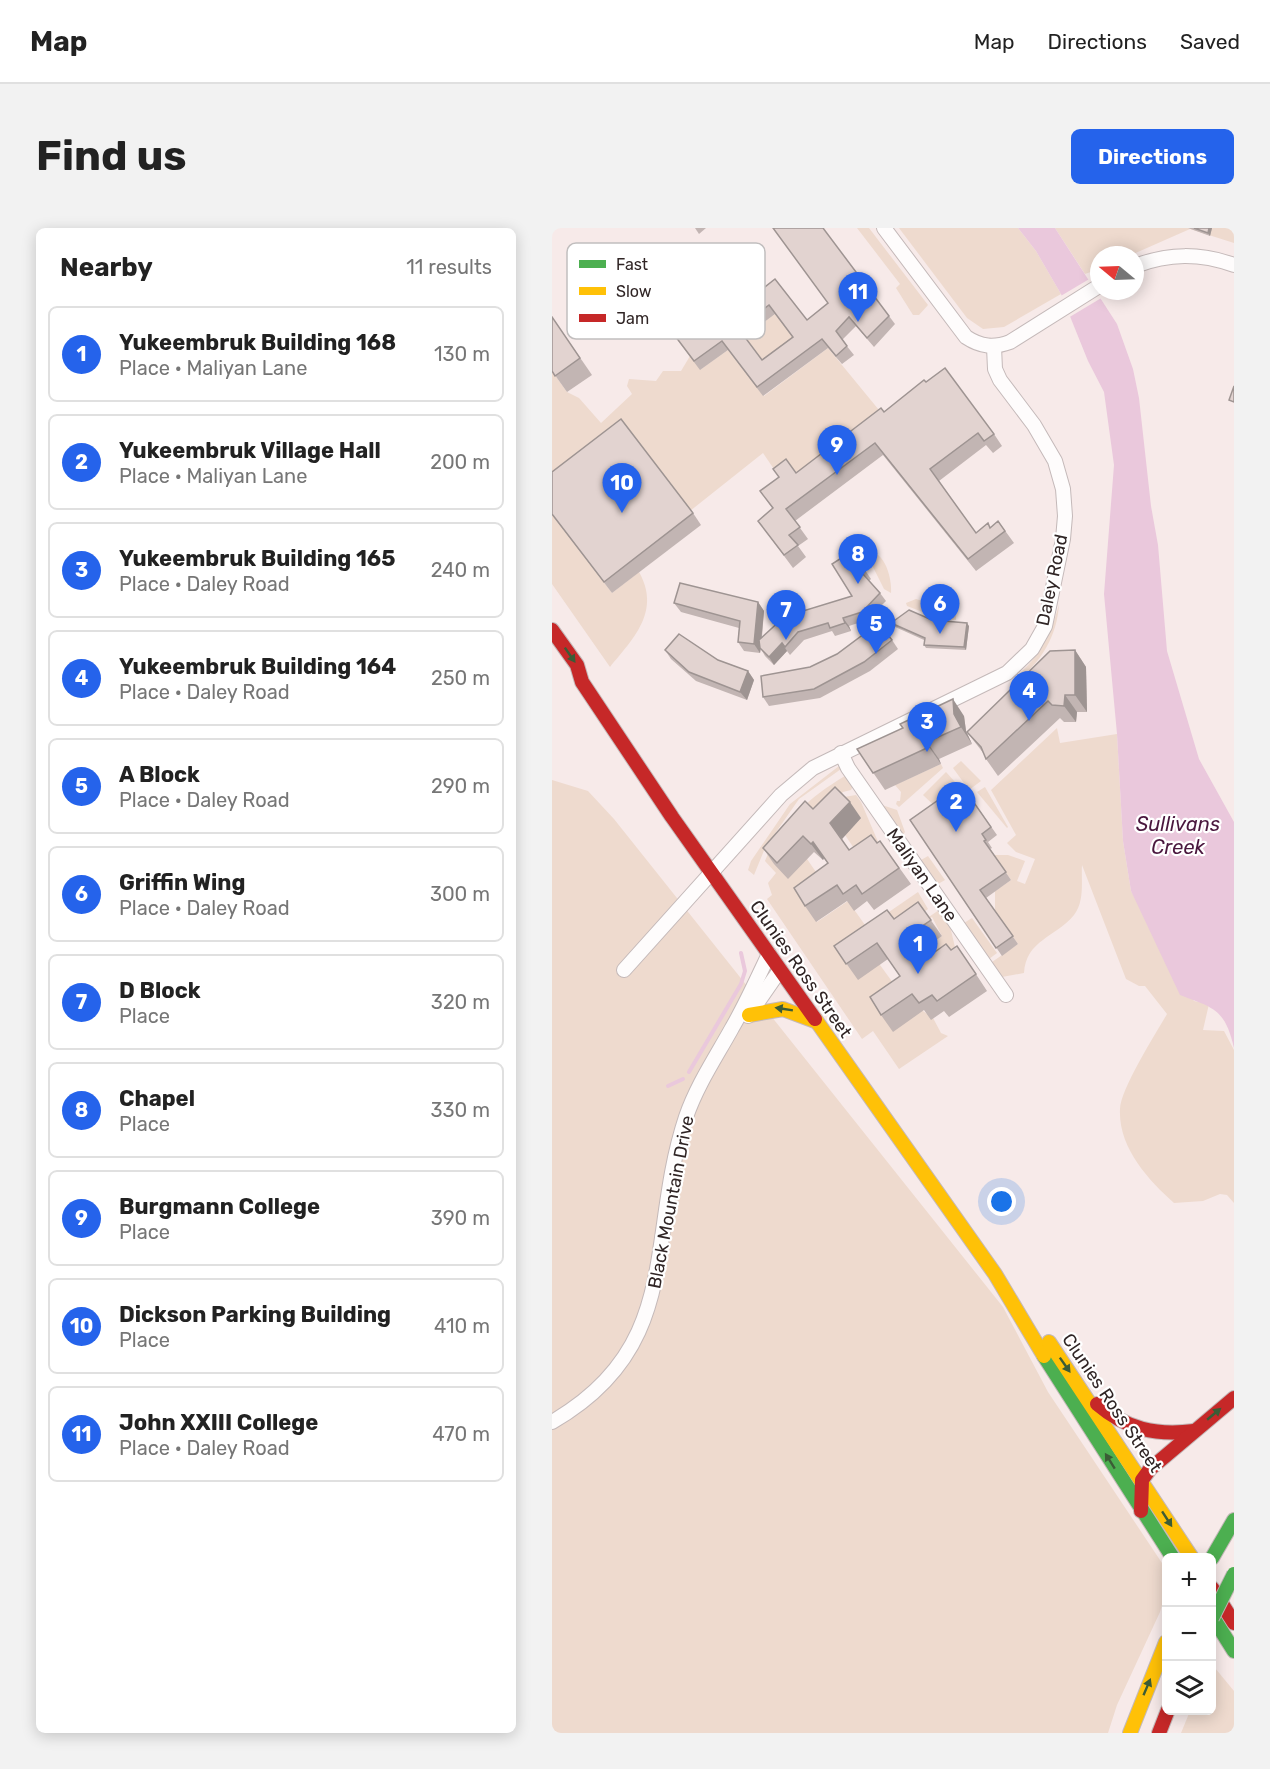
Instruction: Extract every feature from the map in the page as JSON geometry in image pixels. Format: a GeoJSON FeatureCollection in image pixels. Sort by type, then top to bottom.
{"type":"FeatureCollection","features":[{"type":"Feature","properties":{"kind":"main road","name":"Clunies Ross Street"},"geometry":{"type":"LineString","coordinates":[[552,630],[577,665],[582,682],[712,874],[995,1274],[1015,1311],[1170,1553]]}},
{"type":"Feature","properties":{"kind":"main road","name":"Clunies Ross Street"},"geometry":{"type":"LineString","coordinates":[[552,652],[564,669],[582,682]]}},
{"type":"Feature","properties":{"kind":"main road"},"geometry":{"type":"LineString","coordinates":[[749,1015],[766,1008],[787,1008],[817,1022]]}},
{"type":"Feature","properties":{"kind":"main road","name":"Clunies Ross Street"},"geometry":{"type":"LineString","coordinates":[[995,1274],[1023,1305],[1189,1553]]}},
{"type":"Feature","properties":{"kind":"main road"},"geometry":{"type":"LineString","coordinates":[[1080,1387],[1121,1424],[1137,1430],[1157,1433],[1194,1431]]}},
{"type":"Feature","properties":{"kind":"main road"},"geometry":{"type":"LineString","coordinates":[[1141,1510],[1142,1480],[1150,1469],[1234,1398]]}},
{"type":"Feature","properties":{"kind":"main road"},"geometry":{"type":"LineString","coordinates":[[1215,1553],[1234,1520]]}},
{"type":"Feature","properties":{"kind":"main road"},"geometry":{"type":"LineString","coordinates":[[1216,1609],[1234,1574]]}},
{"type":"Feature","properties":{"kind":"main road"},"geometry":{"type":"LineString","coordinates":[[1216,1594],[1234,1623]]}},
{"type":"Feature","properties":{"kind":"main road"},"geometry":{"type":"LineString","coordinates":[[1216,1623],[1234,1652]]}},
{"type":"Feature","properties":{"kind":"main road"},"geometry":{"type":"LineString","coordinates":[[1130,1733],[1162,1654]]}},
{"type":"Feature","properties":{"kind":"main road"},"geometry":{"type":"LineString","coordinates":[[1159,1733],[1166,1715]]}},
{"type":"Feature","properties":{"kind":"street"},"geometry":{"type":"LineString","coordinates":[[884,228],[971,340],[994,347],[1010,342],[1090,292]]}},
{"type":"Feature","properties":{"kind":"street"},"geometry":{"type":"LineString","coordinates":[[1144,263],[1191,255],[1234,265]]}},
{"type":"Feature","properties":{"kind":"street","name":"Daley Road"},"geometry":{"type":"LineString","coordinates":[[624,970],[781,795],[813,768],[1007,673],[1032,649],[1045,626],[1063,539],[1063,489],[1055,461],[1034,425],[1000,380],[995,369],[994,347]]}},
{"type":"Feature","properties":{"kind":"street","name":"Maliyan Lane"},"geometry":{"type":"LineString","coordinates":[[841,753],[848,768],[1006,995]]}},
{"type":"Feature","properties":{"kind":"street","name":"Black Mountain Drive"},"geometry":{"type":"LineString","coordinates":[[552,1422],[574,1409],[606,1381],[631,1347],[651,1303],[659,1270],[674,1167],[686,1118],[702,1080],[734,1026],[769,954]]}},
{"type":"Feature","properties":{"kind":"street","name":"Black Mountain Drive"},"geometry":{"type":"LineString","coordinates":[[734,1026],[749,1015],[780,970]]}},
{"type":"Feature","properties":{"kind":"shaded area"},"geometry":{"type":"Polygon","coordinates":[[[857,228],[869,228],[928,305],[919,315],[913,315],[896,288],[900,284],[857,228]]]}},
{"type":"Feature","properties":{"kind":"shaded area"},"geometry":{"type":"Polygon","coordinates":[[[899,228],[1018,228],[1036,251],[1061,294],[1004,327],[983,329],[967,318],[899,228]]]}},
{"type":"Feature","properties":{"kind":"shaded area"},"geometry":{"type":"Polygon","coordinates":[[[1055,228],[1234,228],[1234,243],[1190,229],[1144,249],[1144,246],[1090,246],[1090,272],[1085,274],[1055,228]]]}},
{"type":"Feature","properties":{"kind":"shaded area"},"geometry":{"type":"Polygon","coordinates":[[[775,314],[799,345],[769,369],[746,339],[765,339],[765,321],[775,314]]]}},
{"type":"Feature","properties":{"kind":"shaded area"},"geometry":{"type":"Polygon","coordinates":[[[828,348],[888,421],[782,481],[763,453],[690,511],[552,490],[552,371],[567,392],[579,398],[601,423],[632,394],[627,386],[629,379],[656,381],[663,371],[681,371],[690,356],[701,369],[728,350],[764,396],[828,348]]]}},
{"type":"Feature","properties":{"kind":"shaded area"},"geometry":{"type":"Polygon","coordinates":[[[552,515],[612,593],[639,572],[645,586],[646,612],[642,623],[610,667],[552,584],[552,515]]]}},
{"type":"Feature","properties":{"kind":"shaded area"},"geometry":{"type":"Polygon","coordinates":[[[865,551],[872,552],[882,559],[890,580],[891,593],[884,589],[865,551]]]}},
{"type":"Feature","properties":{"kind":"shaded area"},"geometry":{"type":"Polygon","coordinates":[[[916,599],[956,611],[956,620],[938,618],[907,606],[906,603],[916,599]]]}},
{"type":"Feature","properties":{"kind":"shaded area"},"geometry":{"type":"Polygon","coordinates":[[[1059,604],[1055,627],[1046,648],[1033,666],[1015,683],[1013,679],[1030,663],[1043,646],[1059,604]]]}},
{"type":"Feature","properties":{"kind":"shaded area"},"geometry":{"type":"Polygon","coordinates":[[[1057,728],[1060,743],[1117,734],[1123,841],[1131,891],[1194,1001],[1209,1004],[1203,1030],[1224,1031],[1234,1050],[1234,1203],[1227,1195],[1220,1194],[1203,1201],[1174,1203],[1154,1184],[1136,1162],[1129,1149],[1121,1123],[1122,1100],[1139,1062],[1167,1014],[1145,986],[1139,986],[1126,979],[1082,865],[1081,897],[1074,915],[1036,946],[1026,962],[1024,973],[1002,977],[992,962],[1018,944],[995,912],[995,891],[1011,880],[994,855],[1008,855],[1025,861],[1017,881],[1025,884],[1035,859],[1016,852],[1007,843],[1016,835],[991,790],[1057,728]]]}},
{"type":"Feature","properties":{"kind":"shaded area"},"geometry":{"type":"Polygon","coordinates":[[[961,761],[981,781],[969,790],[953,768],[961,761]]]}},
{"type":"Feature","properties":{"kind":"shaded area"},"geometry":{"type":"Polygon","coordinates":[[[941,764],[943,768],[899,807],[896,804],[900,801],[901,792],[895,785],[941,764]]]}},
{"type":"Feature","properties":{"kind":"shaded area"},"geometry":{"type":"Polygon","coordinates":[[[839,766],[841,769],[799,799],[765,848],[754,875],[748,870],[751,861],[790,804],[839,766]]]}},
{"type":"Feature","properties":{"kind":"shaded area"},"geometry":{"type":"Polygon","coordinates":[[[946,772],[964,792],[939,810],[923,795],[946,772]]]}},
{"type":"Feature","properties":{"kind":"shaded area"},"geometry":{"type":"Polygon","coordinates":[[[845,776],[853,786],[851,790],[843,792],[838,797],[807,859],[827,888],[817,922],[848,901],[865,925],[870,925],[918,892],[928,909],[907,925],[880,965],[904,998],[933,1018],[941,1033],[948,1036],[899,1069],[873,1031],[862,1039],[767,899],[772,895],[768,883],[776,873],[765,861],[779,835],[808,802],[845,776]]]}},
{"type":"Feature","properties":{"kind":"shaded area"},"geometry":{"type":"Polygon","coordinates":[[[552,780],[588,791],[614,819],[1003,1307],[1048,1392],[1162,1563],[1162,1605],[1117,1705],[1108,1733],[552,1733],[552,780]]]}},
{"type":"Feature","properties":{"kind":"shaded area"},"geometry":{"type":"Polygon","coordinates":[[[985,787],[1008,827],[1007,828],[977,792],[985,787]]]}},
{"type":"Feature","properties":{"kind":"shaded area"},"geometry":{"type":"Polygon","coordinates":[[[856,795],[882,851],[862,860],[845,835],[861,818],[844,797],[856,795]]]}},
{"type":"Feature","properties":{"kind":"shaded area"},"geometry":{"type":"Polygon","coordinates":[[[882,805],[897,810],[905,832],[903,835],[882,805]]]}},
{"type":"Feature","properties":{"kind":"shaded area"},"geometry":{"type":"Polygon","coordinates":[[[928,856],[945,880],[938,884],[921,860],[928,856]]]}},
{"type":"Feature","properties":{"kind":"shaded area"},"geometry":{"type":"Polygon","coordinates":[[[939,910],[950,926],[958,960],[938,970],[925,949],[942,936],[932,917],[904,934],[939,910]]]}},
{"type":"Feature","properties":{"kind":"shaded area"},"geometry":{"type":"Polygon","coordinates":[[[972,918],[997,953],[989,959],[964,923],[972,918]]]}},
{"type":"Feature","properties":{"kind":"shaded area"},"geometry":{"type":"Polygon","coordinates":[[[1216,1669],[1234,1691],[1234,1733],[1181,1733],[1188,1715],[1216,1715],[1216,1669]]]}},
{"type":"Feature","properties":{"kind":"water","name":"Sullivans Creek"},"geometry":{"type":"Polygon","coordinates":[[[1018,228],[1055,228],[1090,282],[1090,300],[1102,300],[1117,324],[1133,369],[1139,398],[1151,506],[1158,545],[1167,651],[1199,759],[1234,822],[1234,1048],[1227,1025],[1216,1012],[1202,1003],[1180,995],[1131,891],[1123,841],[1117,734],[1104,594],[1114,465],[1104,392],[1088,361],[1061,294],[1036,251],[1018,228]]]}},
{"type":"Feature","properties":{"kind":"pier"},"geometry":{"type":"Polygon","coordinates":[[[1090,279],[1090,300],[1098,300],[1068,318],[1059,297],[1090,279]]]}},
{"type":"Feature","properties":{"kind":"building"},"geometry":{"type":"Polygon","coordinates":[[[773,228],[823,228],[889,316],[867,338],[849,317],[836,331],[847,346],[836,356],[822,339],[757,387],[722,341],[694,361],[677,339],[746,339],[762,360],[793,337],[769,305],[765,308],[765,287],[775,279],[807,320],[828,303],[773,228]]]}},
{"type":"Feature","properties":{"kind":"building"},"geometry":{"type":"Polygon","coordinates":[[[1194,228],[1209,228],[1208,233],[1194,228]]]}},
{"type":"Feature","properties":{"kind":"building"},"geometry":{"type":"Polygon","coordinates":[[[552,317],[580,358],[555,376],[552,371],[552,317]]]}},
{"type":"Feature","properties":{"kind":"building"},"geometry":{"type":"Polygon","coordinates":[[[945,368],[994,434],[984,441],[978,433],[930,469],[976,533],[988,523],[990,528],[998,521],[1005,531],[968,559],[875,443],[786,509],[800,527],[789,535],[798,545],[784,555],[758,521],[773,508],[760,491],[779,477],[773,469],[786,459],[796,473],[881,408],[884,412],[924,380],[926,382],[945,368]]]}},
{"type":"Feature","properties":{"kind":"building"},"geometry":{"type":"Polygon","coordinates":[[[1234,386],[1234,402],[1229,400],[1234,386]]]}},
{"type":"Feature","properties":{"kind":"building"},"geometry":{"type":"Polygon","coordinates":[[[621,419],[693,513],[604,582],[552,514],[552,472],[621,419]]]}},
{"type":"Feature","properties":{"kind":"building"},"geometry":{"type":"Polygon","coordinates":[[[852,551],[865,571],[862,573],[880,593],[862,612],[843,618],[845,623],[830,628],[828,623],[798,632],[785,647],[782,643],[769,657],[760,648],[759,640],[795,607],[800,612],[852,596],[832,564],[852,551]]]}},
{"type":"Feature","properties":{"kind":"building"},"geometry":{"type":"Polygon","coordinates":[[[680,583],[758,602],[754,644],[738,642],[740,621],[674,603],[680,583]]]}},
{"type":"Feature","properties":{"kind":"building"},"geometry":{"type":"Polygon","coordinates":[[[909,610],[932,620],[967,623],[964,647],[924,645],[925,638],[891,623],[909,610]]]}},
{"type":"Feature","properties":{"kind":"building"},"geometry":{"type":"Polygon","coordinates":[[[876,625],[880,625],[892,640],[864,662],[814,689],[763,697],[761,676],[810,667],[837,654],[876,625]]]}},
{"type":"Feature","properties":{"kind":"building"},"geometry":{"type":"Polygon","coordinates":[[[679,634],[718,660],[748,671],[740,692],[689,672],[665,650],[679,634]]]}},
{"type":"Feature","properties":{"kind":"building"},"geometry":{"type":"Polygon","coordinates":[[[1075,650],[1075,695],[1065,695],[1064,706],[1052,705],[1048,701],[986,759],[981,747],[967,732],[1050,651],[1075,650]]]}},
{"type":"Feature","properties":{"kind":"building"},"geometry":{"type":"Polygon","coordinates":[[[953,699],[954,714],[961,727],[927,742],[929,747],[873,773],[857,749],[903,728],[900,724],[953,699]]]}},
{"type":"Feature","properties":{"kind":"building"},"geometry":{"type":"Polygon","coordinates":[[[961,784],[991,827],[982,834],[986,840],[984,841],[1006,872],[980,890],[1013,936],[996,948],[910,820],[961,784]]]}},
{"type":"Feature","properties":{"kind":"building"},"geometry":{"type":"Polygon","coordinates":[[[835,787],[850,802],[830,823],[849,850],[871,835],[877,843],[880,841],[899,868],[862,894],[856,885],[843,894],[837,885],[805,906],[794,888],[828,863],[813,842],[811,844],[803,836],[777,863],[763,848],[805,801],[813,809],[835,787]]]}},
{"type":"Feature","properties":{"kind":"building"},"geometry":{"type":"Polygon","coordinates":[[[918,902],[931,920],[909,935],[925,959],[946,944],[951,950],[957,946],[976,974],[937,1001],[932,995],[919,1003],[912,994],[881,1015],[870,997],[900,976],[877,943],[846,964],[834,946],[887,910],[894,919],[918,902]]]}},
{"type":"Feature","properties":{"kind":"waterway"},"geometry":{"type":"LineString","coordinates":[[689,1072],[741,984],[745,971],[741,953]]}},
{"type":"Feature","properties":{"kind":"waterway"},"geometry":{"type":"LineString","coordinates":[[668,1086],[683,1079]]}},
{"type":"Feature","properties":{"kind":"traffic: fast"},"geometry":{"type":"LineString","coordinates":[[1044,1356],[1170,1553]]}},
{"type":"Feature","properties":{"kind":"traffic: fast"},"geometry":{"type":"LineString","coordinates":[[1215,1553],[1234,1520]]}},
{"type":"Feature","properties":{"kind":"traffic: fast"},"geometry":{"type":"LineString","coordinates":[[1216,1610],[1234,1574]]}},
{"type":"Feature","properties":{"kind":"traffic: fast"},"geometry":{"type":"LineString","coordinates":[[1216,1622],[1234,1651]]}},
{"type":"Feature","properties":{"kind":"traffic: slow"},"geometry":{"type":"LineString","coordinates":[[749,1015],[783,1009],[815,1021]]}},
{"type":"Feature","properties":{"kind":"traffic: slow"},"geometry":{"type":"LineString","coordinates":[[815,1019],[995,1274],[1044,1356]]}},
{"type":"Feature","properties":{"kind":"traffic: slow"},"geometry":{"type":"LineString","coordinates":[[1049,1342],[1189,1553]]}},
{"type":"Feature","properties":{"kind":"traffic: slow"},"geometry":{"type":"LineString","coordinates":[[1130,1733],[1162,1652]]}},
{"type":"Feature","properties":{"kind":"traffic: jam"},"geometry":{"type":"LineString","coordinates":[[552,630],[577,665],[582,682],[672,817],[815,1019]]}},
{"type":"Feature","properties":{"kind":"traffic: jam"},"geometry":{"type":"LineString","coordinates":[[1141,1511],[1142,1480],[1150,1469],[1234,1398]]}},
{"type":"Feature","properties":{"kind":"traffic: jam"},"geometry":{"type":"LineString","coordinates":[[1097,1404],[1108,1413],[1142,1429],[1167,1432],[1194,1431]]}},
{"type":"Feature","properties":{"kind":"traffic: jam"},"geometry":{"type":"LineString","coordinates":[[1216,1594],[1234,1623]]}},
{"type":"Feature","properties":{"kind":"traffic: jam"},"geometry":{"type":"LineString","coordinates":[[1159,1733],[1166,1715]]}},
{"type":"Feature","properties":{"kind":"place","name":"John XXIII College"},"geometry":{"type":"Point","coordinates":[858,322]}},
{"type":"Feature","properties":{"kind":"place","name":"Burgmann College"},"geometry":{"type":"Point","coordinates":[837,475]}},
{"type":"Feature","properties":{"kind":"place","name":"Dickson Parking Building"},"geometry":{"type":"Point","coordinates":[622,513]}},
{"type":"Feature","properties":{"kind":"place","name":"Chapel"},"geometry":{"type":"Point","coordinates":[858,584]}},
{"type":"Feature","properties":{"kind":"place","name":"Griffin Wing"},"geometry":{"type":"Point","coordinates":[940,634]}},
{"type":"Feature","properties":{"kind":"place","name":"D Block"},"geometry":{"type":"Point","coordinates":[786,640]}},
{"type":"Feature","properties":{"kind":"place","name":"A Block"},"geometry":{"type":"Point","coordinates":[876,654]}},
{"type":"Feature","properties":{"kind":"place","name":"Yukeembruk Building 164"},"geometry":{"type":"Point","coordinates":[1029,721]}},
{"type":"Feature","properties":{"kind":"place","name":"Yukeembruk Building 165"},"geometry":{"type":"Point","coordinates":[927,752]}},
{"type":"Feature","properties":{"kind":"place","name":"Yukeembruk Village Hall"},"geometry":{"type":"Point","coordinates":[956,832]}},
{"type":"Feature","properties":{"kind":"place","name":"Yukeembruk Building 168"},"geometry":{"type":"Point","coordinates":[918,974]}}]}
